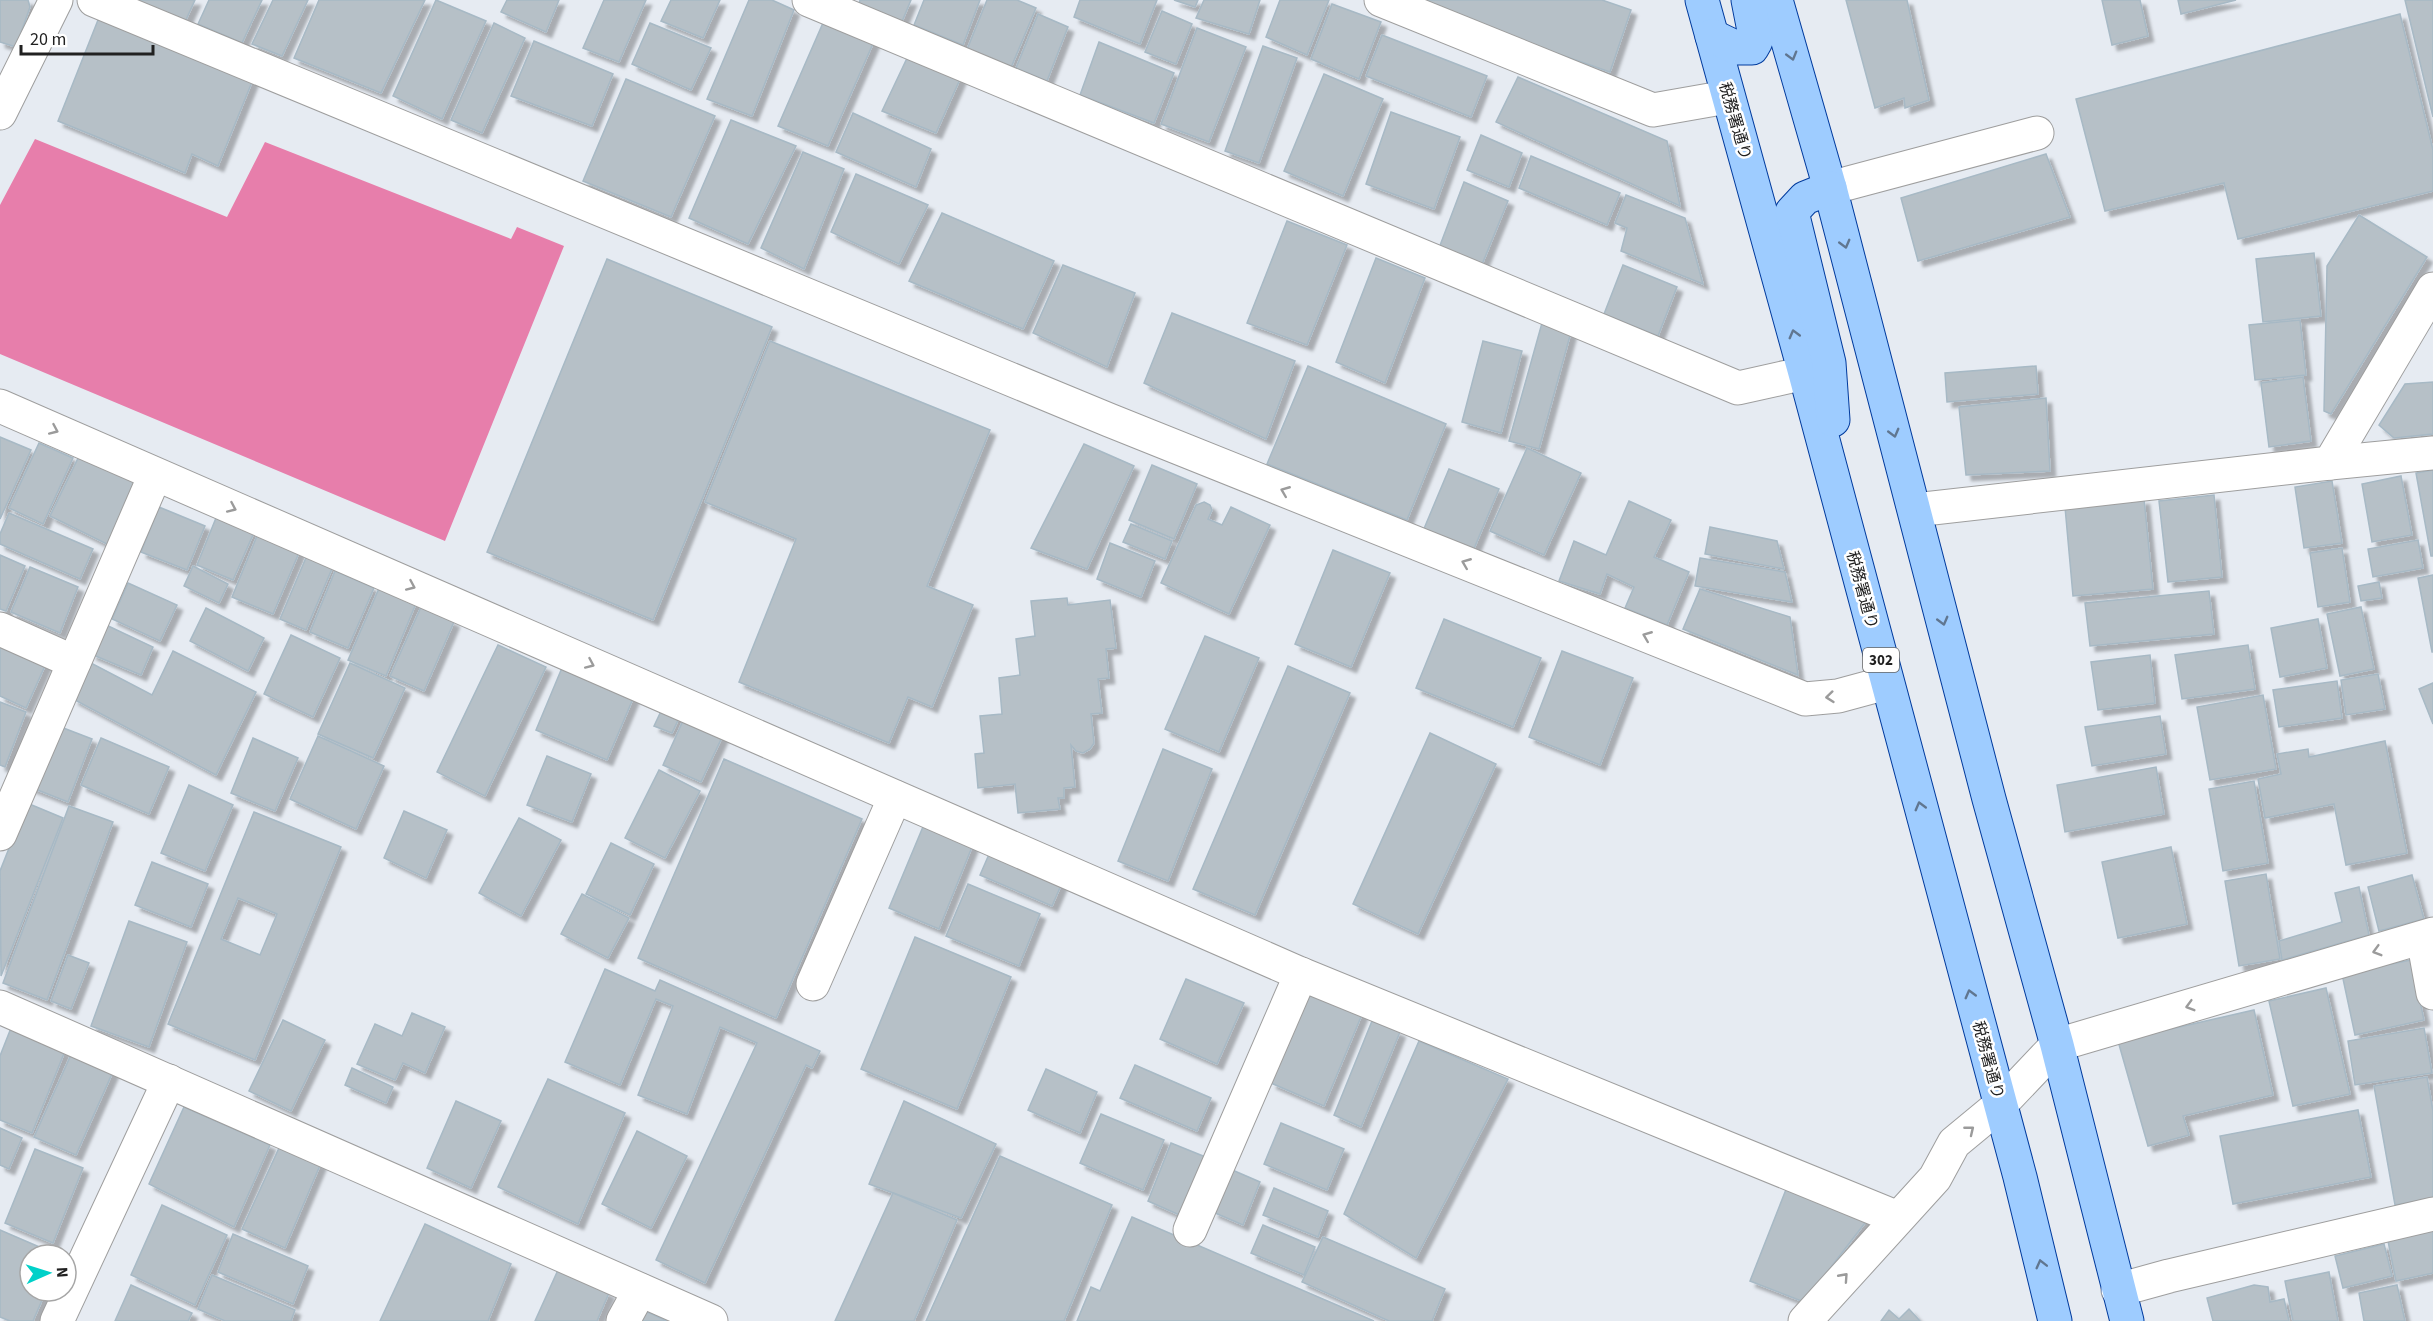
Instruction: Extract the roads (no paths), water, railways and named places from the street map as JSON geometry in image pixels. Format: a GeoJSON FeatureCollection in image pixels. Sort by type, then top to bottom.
{"type":"FeatureCollection","features":[{"type":"Feature","properties":{"kind":"main road","name":"税務署通り"},"geometry":{"type":"LineString","coordinates":[[1702,0],[1805,373],[2000,1105],[2055,1321]]}},
{"type":"Feature","properties":{"kind":"main road"},"geometry":{"type":"LineString","coordinates":[[1712,36],[1737,48],[1752,48],[1756,41],[1748,0]]}},
{"type":"Feature","properties":{"kind":"main road"},"geometry":{"type":"LineString","coordinates":[[1776,0],[1830,188],[1986,788],[2057,1045],[2127,1321]]}},
{"type":"Feature","properties":{"kind":"main road"},"geometry":{"type":"LineString","coordinates":[[1830,188],[1805,198],[1792,212],[1829,363],[1840,508]]}},
{"type":"Feature","properties":{"kind":"street"},"geometry":{"type":"LineString","coordinates":[[0,114],[56,0]]}},
{"type":"Feature","properties":{"kind":"street"},"geometry":{"type":"LineString","coordinates":[[94,0],[1109,420],[1805,699],[1838,696],[1886,683]]}},
{"type":"Feature","properties":{"kind":"street"},"geometry":{"type":"LineString","coordinates":[[809,0],[1738,388],[1805,373]]}},
{"type":"Feature","properties":{"kind":"street"},"geometry":{"type":"LineString","coordinates":[[1381,0],[1653,110],[1728,97]]}},
{"type":"Feature","properties":{"kind":"street"},"geometry":{"type":"LineString","coordinates":[[1830,188],[2037,133]]}},
{"type":"Feature","properties":{"kind":"street"},"geometry":{"type":"LineString","coordinates":[[2330,463],[2433,289]]}},
{"type":"Feature","properties":{"kind":"street"},"geometry":{"type":"LineString","coordinates":[[0,406],[1301,974],[1898,1218]]}},
{"type":"Feature","properties":{"kind":"street"},"geometry":{"type":"LineString","coordinates":[[1915,510],[2433,453]]}},
{"type":"Feature","properties":{"kind":"street"},"geometry":{"type":"LineString","coordinates":[[0,834],[155,474]]}},
{"type":"Feature","properties":{"kind":"street"},"geometry":{"type":"LineString","coordinates":[[0,629],[74,662]]}},
{"type":"Feature","properties":{"kind":"street"},"geometry":{"type":"LineString","coordinates":[[813,984],[895,797]]}},
{"type":"Feature","properties":{"kind":"street"},"geometry":{"type":"LineString","coordinates":[[1805,1321],[1935,1178],[1954,1143],[2000,1105],[2057,1045],[2428,936],[2433,993]]}},
{"type":"Feature","properties":{"kind":"street"},"geometry":{"type":"LineString","coordinates":[[1190,1230],[1301,974]]}},
{"type":"Feature","properties":{"kind":"street"},"geometry":{"type":"LineString","coordinates":[[0,1007],[711,1321]]}},
{"type":"Feature","properties":{"kind":"street"},"geometry":{"type":"LineString","coordinates":[[57,1321],[169,1081]]}},
{"type":"Feature","properties":{"kind":"street"},"geometry":{"type":"LineString","coordinates":[[2118,1290],[2433,1214]]}},
{"type":"Feature","properties":{"kind":"street"},"geometry":{"type":"LineString","coordinates":[[623,1321],[640,1290]]}}]}
